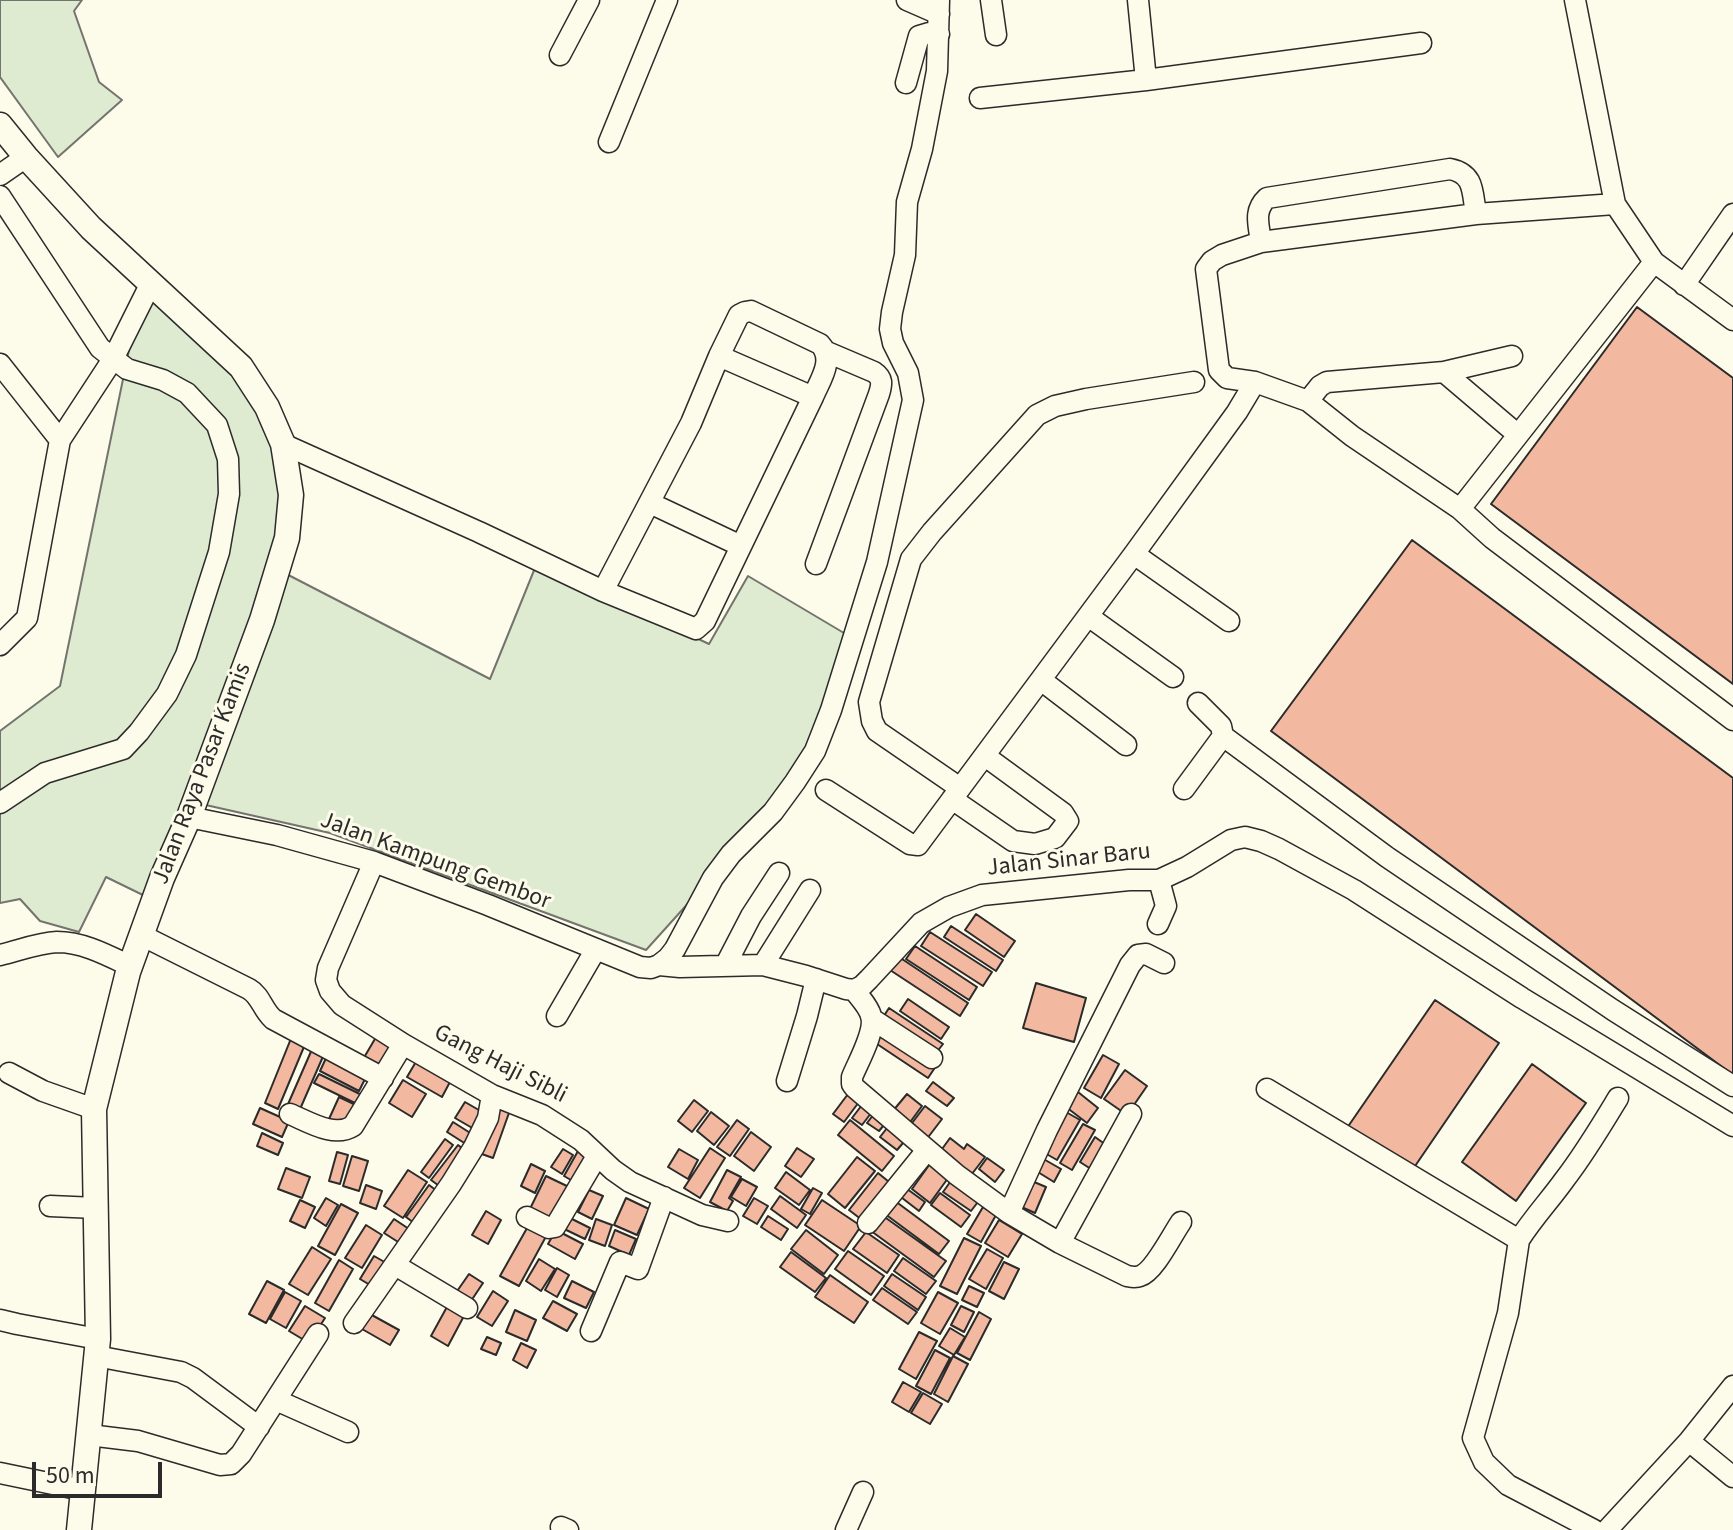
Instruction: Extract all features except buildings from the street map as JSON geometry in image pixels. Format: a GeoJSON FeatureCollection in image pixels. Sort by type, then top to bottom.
{"type":"FeatureCollection","features":[{"type":"Feature","properties":{"kind":"main road","name":"Jalan Raya Pasar Kamis"},"geometry":{"type":"LineString","coordinates":[[0,125],[91,228],[241,367],[267,407],[283,444],[291,495],[287,538],[262,620],[130,966],[94,1109],[97,1347],[79,1530]]}},
{"type":"Feature","properties":{"kind":"street"},"geometry":{"type":"LineString","coordinates":[[560,55],[589,0]]}},
{"type":"Feature","properties":{"kind":"street"},"geometry":{"type":"LineString","coordinates":[[609,142],[667,0]]}},
{"type":"Feature","properties":{"kind":"street"},"geometry":{"type":"LineString","coordinates":[[907,0],[939,16]]}},
{"type":"Feature","properties":{"kind":"street"},"geometry":{"type":"LineString","coordinates":[[991,0],[996,35]]}},
{"type":"Feature","properties":{"kind":"street"},"geometry":{"type":"LineString","coordinates":[[1138,0],[1146,80]]}},
{"type":"Feature","properties":{"kind":"street"},"geometry":{"type":"LineString","coordinates":[[1575,0],[1615,204],[1654,262],[1733,320]]}},
{"type":"Feature","properties":{"kind":"street"},"geometry":{"type":"LineString","coordinates":[[906,83],[919,36],[929,33],[939,16]]}},
{"type":"Feature","properties":{"kind":"street"},"geometry":{"type":"LineString","coordinates":[[659,965],[675,949],[713,878],[731,854],[773,812],[815,751],[831,710],[877,562],[913,400],[908,373],[893,343],[890,329],[905,255],[907,202],[922,149],[937,71],[939,16]]}},
{"type":"Feature","properties":{"kind":"street"},"geometry":{"type":"LineString","coordinates":[[980,98],[1146,80],[1421,43]]}},
{"type":"Feature","properties":{"kind":"street"},"geometry":{"type":"LineString","coordinates":[[0,175],[26,157]]}},
{"type":"Feature","properties":{"kind":"street"},"geometry":{"type":"LineString","coordinates":[[1261,242],[1257,214],[1260,204],[1267,198],[1450,169],[1461,171],[1469,179],[1476,214]]}},
{"type":"Feature","properties":{"kind":"street"},"geometry":{"type":"LineString","coordinates":[[0,196],[100,348],[127,369],[163,380],[187,393],[217,425],[228,459],[229,494],[219,552],[186,655],[167,694],[139,732],[123,749],[45,773],[0,803]]}},
{"type":"Feature","properties":{"kind":"street"},"geometry":{"type":"LineString","coordinates":[[1615,204],[1476,214],[1261,242],[1222,255],[1206,269],[1219,370],[1227,378],[1255,382],[1308,401],[1352,436],[1460,509],[1492,538],[1733,720]]}},
{"type":"Feature","properties":{"kind":"street"},"geometry":{"type":"LineString","coordinates":[[1684,285],[1733,214]]}},
{"type":"Feature","properties":{"kind":"street"},"geometry":{"type":"LineString","coordinates":[[1460,509],[1654,262]]}},
{"type":"Feature","properties":{"kind":"street"},"geometry":{"type":"LineString","coordinates":[[0,645],[27,618],[60,440],[113,359],[151,283]]}},
{"type":"Feature","properties":{"kind":"street"},"geometry":{"type":"LineString","coordinates":[[603,591],[691,423],[737,319],[751,311],[820,344],[827,352],[874,372],[882,381],[816,564]]}},
{"type":"Feature","properties":{"kind":"street"},"geometry":{"type":"LineString","coordinates":[[283,444],[603,591],[696,629],[705,621],[813,397],[828,361],[827,352]]}},
{"type":"Feature","properties":{"kind":"street"},"geometry":{"type":"LineString","coordinates":[[719,356],[813,397]]}},
{"type":"Feature","properties":{"kind":"street"},"geometry":{"type":"LineString","coordinates":[[1308,401],[1327,382],[1444,372],[1512,356]]}},
{"type":"Feature","properties":{"kind":"street"},"geometry":{"type":"LineString","coordinates":[[0,364],[60,440]]}},
{"type":"Feature","properties":{"kind":"street"},"geometry":{"type":"LineString","coordinates":[[1444,372],[1517,434]]}},
{"type":"Feature","properties":{"kind":"street"},"geometry":{"type":"LineString","coordinates":[[985,756],[1063,813],[1068,821],[1055,838],[1035,844],[1013,841],[877,731],[869,702],[911,559],[1037,415],[1071,402],[1194,382]]}},
{"type":"Feature","properties":{"kind":"street"},"geometry":{"type":"LineString","coordinates":[[826,790],[910,844],[918,845],[1134,554],[1237,412],[1255,382]]}},
{"type":"Feature","properties":{"kind":"street"},"geometry":{"type":"LineString","coordinates":[[650,503],[741,546]]}},
{"type":"Feature","properties":{"kind":"street"},"geometry":{"type":"LineString","coordinates":[[1134,554],[1229,621]]}},
{"type":"Feature","properties":{"kind":"street"},"geometry":{"type":"LineString","coordinates":[[1088,616],[1173,677]]}},
{"type":"Feature","properties":{"kind":"street"},"geometry":{"type":"LineString","coordinates":[[1041,680],[1126,745]]}},
{"type":"Feature","properties":{"kind":"street"},"geometry":{"type":"LineString","coordinates":[[1198,703],[1221,726],[1223,736],[1387,857],[1613,1010],[1733,1086]]}},
{"type":"Feature","properties":{"kind":"street"},"geometry":{"type":"LineString","coordinates":[[1184,789],[1223,736]]}},
{"type":"Feature","properties":{"kind":"street","name":"Jalan Kampung Gembor"},"geometry":{"type":"LineString","coordinates":[[189,817],[277,835],[374,862],[640,967],[659,965]]}},
{"type":"Feature","properties":{"kind":"street","name":"Jalan Sinar Baru"},"geometry":{"type":"LineString","coordinates":[[854,990],[869,979],[921,923],[949,907],[982,895],[1129,880],[1159,880],[1231,840],[1245,837],[1279,849],[1354,890],[1522,998],[1733,1126]]}},
{"type":"Feature","properties":{"kind":"street","name":"Gang Haji Sibli"},"geometry":{"type":"LineString","coordinates":[[374,862],[328,968],[326,980],[330,991],[342,1005],[492,1095],[542,1115],[574,1135],[630,1182],[702,1215],[728,1221]]}},
{"type":"Feature","properties":{"kind":"street"},"geometry":{"type":"LineString","coordinates":[[725,966],[751,916],[779,873]]}},
{"type":"Feature","properties":{"kind":"street"},"geometry":{"type":"LineString","coordinates":[[1158,924],[1166,906],[1159,880]]}},
{"type":"Feature","properties":{"kind":"street"},"geometry":{"type":"LineString","coordinates":[[763,965],[810,890]]}},
{"type":"Feature","properties":{"kind":"street"},"geometry":{"type":"LineString","coordinates":[[141,935],[249,989],[259,996],[273,1019],[383,1078]]}},
{"type":"Feature","properties":{"kind":"street"},"geometry":{"type":"LineString","coordinates":[[0,955],[57,942],[96,951],[130,966]]}},
{"type":"Feature","properties":{"kind":"street"},"geometry":{"type":"LineString","coordinates":[[557,1016],[596,949]]}},
{"type":"Feature","properties":{"kind":"street"},"geometry":{"type":"LineString","coordinates":[[1009,1213],[1130,965],[1138,955],[1146,954],[1164,963]]}},
{"type":"Feature","properties":{"kind":"street"},"geometry":{"type":"LineString","coordinates":[[659,965],[763,965],[854,990],[872,1019],[871,1031],[852,1077],[852,1084],[861,1094],[957,1175],[1009,1213],[1060,1243],[1127,1276],[1138,1277],[1149,1271],[1181,1222]]}},
{"type":"Feature","properties":{"kind":"street"},"geometry":{"type":"LineString","coordinates":[[787,1081],[816,979]]}},
{"type":"Feature","properties":{"kind":"street"},"geometry":{"type":"LineString","coordinates":[[872,1019],[932,1058]]}},
{"type":"Feature","properties":{"kind":"street"},"geometry":{"type":"LineString","coordinates":[[290,1114],[335,1131],[353,1126],[403,1044]]}},
{"type":"Feature","properties":{"kind":"street"},"geometry":{"type":"LineString","coordinates":[[9,1073],[43,1091],[94,1109]]}},
{"type":"Feature","properties":{"kind":"street"},"geometry":{"type":"LineString","coordinates":[[1267,1089],[1519,1240]]}},
{"type":"Feature","properties":{"kind":"street"},"geometry":{"type":"LineString","coordinates":[[354,1323],[474,1147],[488,1118],[492,1095]]}},
{"type":"Feature","properties":{"kind":"street"},"geometry":{"type":"LineString","coordinates":[[1594,1530],[1508,1485],[1484,1462],[1473,1438],[1508,1313],[1519,1240],[1583,1154],[1618,1098]]}},
{"type":"Feature","properties":{"kind":"street"},"geometry":{"type":"LineString","coordinates":[[1060,1243],[1131,1114]]}},
{"type":"Feature","properties":{"kind":"street"},"geometry":{"type":"LineString","coordinates":[[868,1223],[927,1150]]}},
{"type":"Feature","properties":{"kind":"street"},"geometry":{"type":"LineString","coordinates":[[527,1217],[549,1228],[555,1227],[597,1156]]}},
{"type":"Feature","properties":{"kind":"street"},"geometry":{"type":"LineString","coordinates":[[591,1331],[620,1262],[638,1269],[664,1197]]}},
{"type":"Feature","properties":{"kind":"street"},"geometry":{"type":"LineString","coordinates":[[50,1206],[96,1208]]}},
{"type":"Feature","properties":{"kind":"street"},"geometry":{"type":"LineString","coordinates":[[395,1265],[467,1308]]}},
{"type":"Feature","properties":{"kind":"street"},"geometry":{"type":"LineString","coordinates":[[0,1320],[181,1372],[259,1427]]}},
{"type":"Feature","properties":{"kind":"street"},"geometry":{"type":"LineString","coordinates":[[89,1435],[138,1441],[220,1465],[231,1464],[237,1460],[318,1334]]}},
{"type":"Feature","properties":{"kind":"street"},"geometry":{"type":"LineString","coordinates":[[1607,1530],[1689,1441],[1733,1386]]}},
{"type":"Feature","properties":{"kind":"street"},"geometry":{"type":"LineString","coordinates":[[276,1400],[348,1432]]}},
{"type":"Feature","properties":{"kind":"street"},"geometry":{"type":"LineString","coordinates":[[1689,1441],[1733,1477]]}},
{"type":"Feature","properties":{"kind":"street"},"geometry":{"type":"LineString","coordinates":[[0,1473],[82,1490]]}},
{"type":"Feature","properties":{"kind":"street"},"geometry":{"type":"LineString","coordinates":[[846,1530],[863,1492]]}},
{"type":"Feature","properties":{"kind":"green space"},"geometry":{"type":"Polygon","coordinates":[[[0,0],[82,0],[74,11],[99,82],[122,100],[58,157],[0,77],[0,0]]]}},
{"type":"Feature","properties":{"kind":"green space"},"geometry":{"type":"Polygon","coordinates":[[[144,277],[300,450],[267,564],[490,679],[537,563],[709,644],[748,576],[849,636],[822,729],[766,817],[646,950],[330,833],[188,801],[147,897],[106,877],[79,932],[40,921],[20,899],[0,903],[0,731],[60,686],[144,277]]]}}]}
